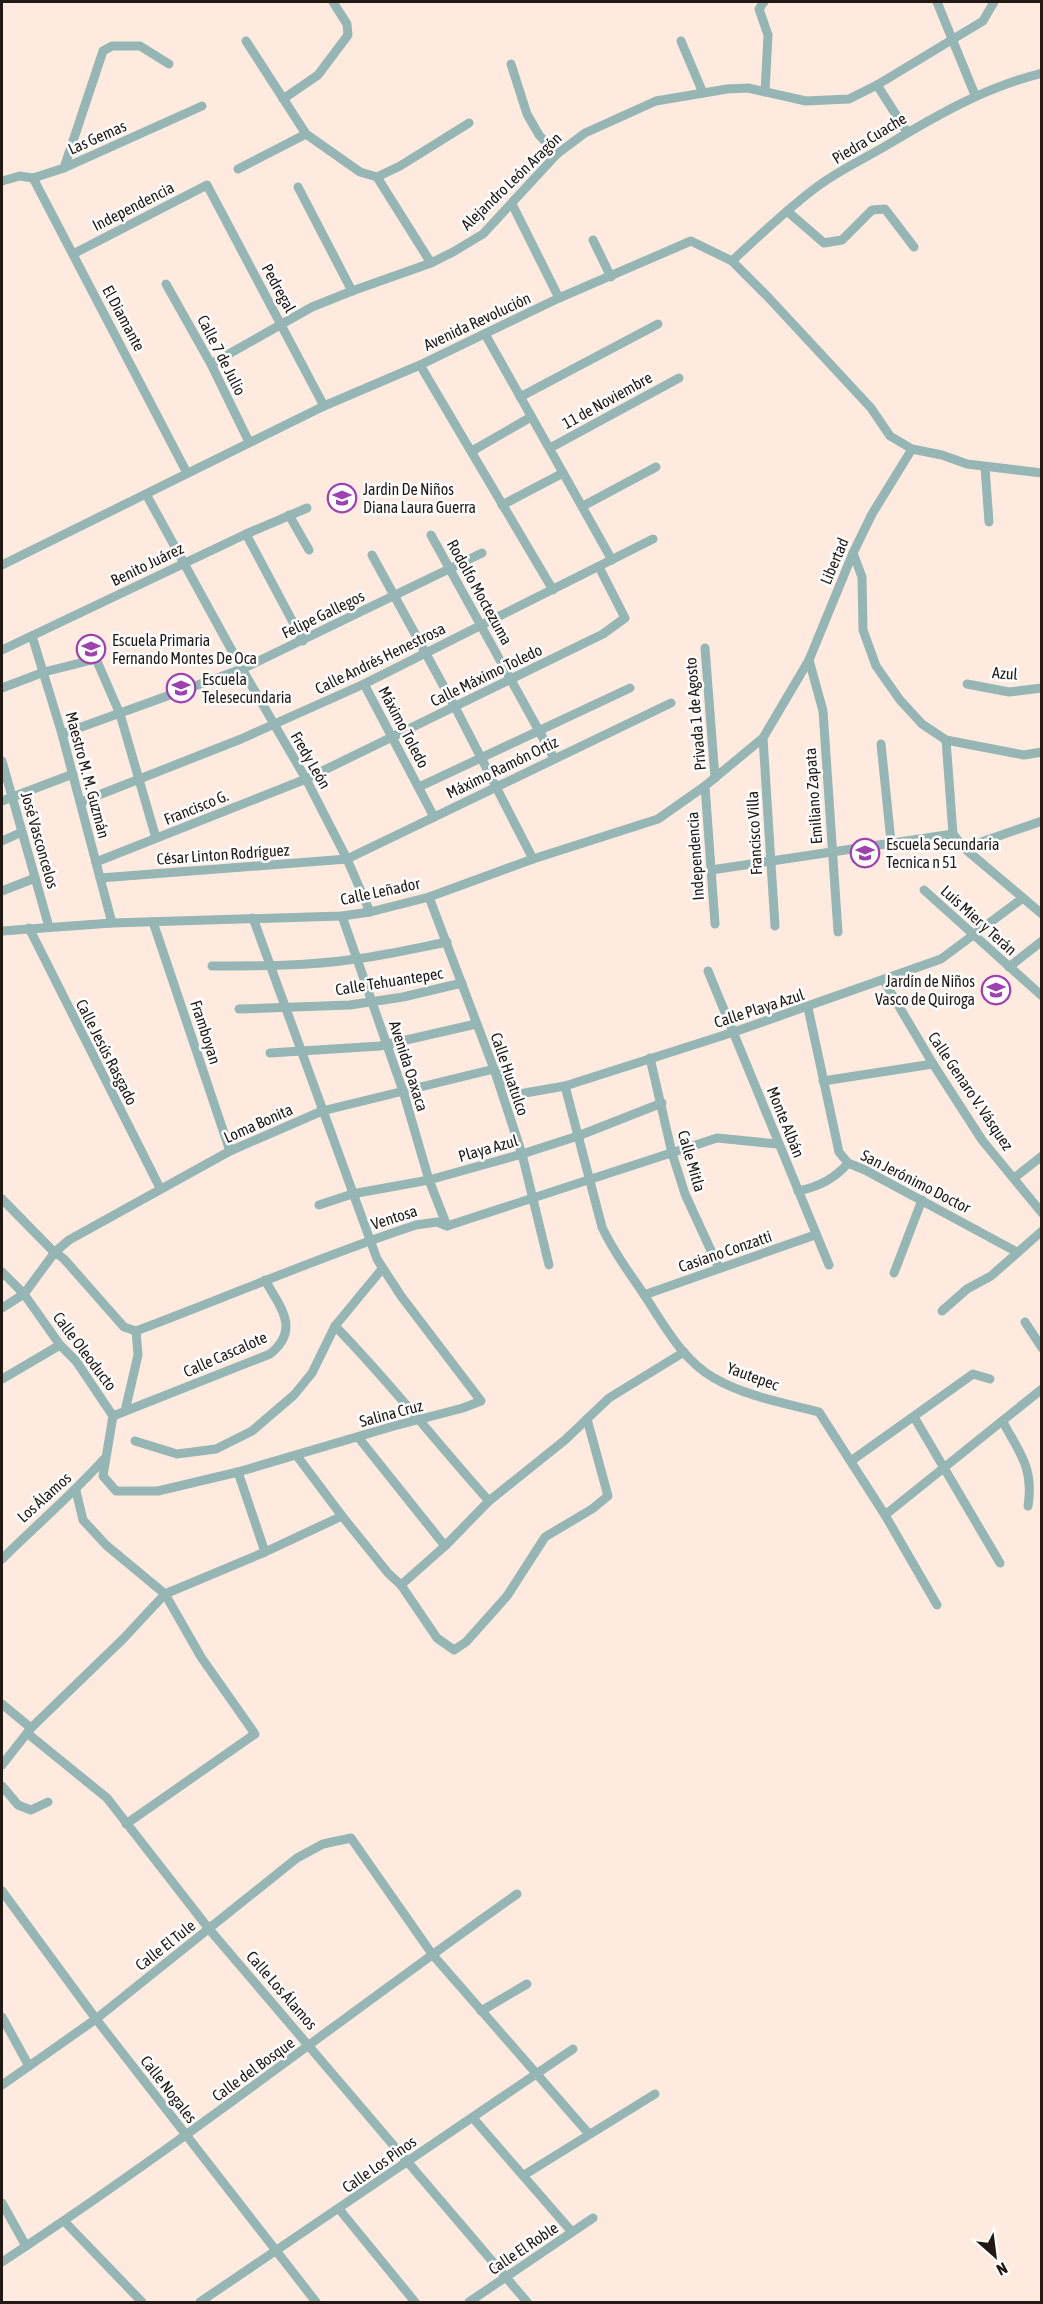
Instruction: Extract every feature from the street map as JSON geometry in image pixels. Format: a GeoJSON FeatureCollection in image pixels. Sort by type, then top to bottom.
{"type":"FeatureCollection","features":[{"type":"Feature","properties":{"kind":"street"},"geometry":{"type":"LineString","coordinates":[[283,99],[318,75],[348,35],[347,24],[333,2]]}},
{"type":"Feature","properties":{"kind":"street"},"geometry":{"type":"LineString","coordinates":[[764,2],[759,9],[768,35],[765,92]]}},
{"type":"Feature","properties":{"kind":"street"},"geometry":{"type":"LineString","coordinates":[[937,2],[975,95]]}},
{"type":"Feature","properties":{"kind":"street","name":"Alejandro León Aragón"},"geometry":{"type":"LineString","coordinates":[[211,364],[312,307],[431,263],[483,234],[557,154],[585,133],[656,102],[703,93],[748,88],[806,101],[826,102],[849,99],[878,85],[983,21],[994,2]]}},
{"type":"Feature","properties":{"kind":"street"},"geometry":{"type":"LineString","coordinates":[[246,41],[306,134],[360,172],[377,177],[431,263]]}},
{"type":"Feature","properties":{"kind":"street"},"geometry":{"type":"LineString","coordinates":[[681,41],[703,93]]}},
{"type":"Feature","properties":{"kind":"street"},"geometry":{"type":"LineString","coordinates":[[64,168],[103,51],[112,46],[140,46],[169,64]]}},
{"type":"Feature","properties":{"kind":"street"},"geometry":{"type":"LineString","coordinates":[[511,64],[527,114],[539,135],[557,154]]}},
{"type":"Feature","properties":{"kind":"street","name":"Piedra Cuache"},"geometry":{"type":"LineString","coordinates":[[732,261],[816,187],[907,132],[975,95],[1041,73]]}},
{"type":"Feature","properties":{"kind":"street"},"geometry":{"type":"LineString","coordinates":[[878,85],[907,132]]}},
{"type":"Feature","properties":{"kind":"street","name":"Las Gemas"},"geometry":{"type":"LineString","coordinates":[[2,181],[20,176],[33,178],[64,168],[202,106]]}},
{"type":"Feature","properties":{"kind":"street"},"geometry":{"type":"LineString","coordinates":[[377,177],[400,166],[469,123]]}},
{"type":"Feature","properties":{"kind":"street"},"geometry":{"type":"LineString","coordinates":[[238,169],[306,134]]}},
{"type":"Feature","properties":{"kind":"street","name":"El Diamante"},"geometry":{"type":"LineString","coordinates":[[33,178],[187,473]]}},
{"type":"Feature","properties":{"kind":"street","name":"Independencia"},"geometry":{"type":"LineString","coordinates":[[73,254],[207,184]]}},
{"type":"Feature","properties":{"kind":"street","name":"Pedregal"},"geometry":{"type":"LineString","coordinates":[[207,184],[324,406]]}},
{"type":"Feature","properties":{"kind":"street"},"geometry":{"type":"LineString","coordinates":[[298,187],[352,291]]}},
{"type":"Feature","properties":{"kind":"street"},"geometry":{"type":"LineString","coordinates":[[512,204],[559,298]]}},
{"type":"Feature","properties":{"kind":"street"},"geometry":{"type":"LineString","coordinates":[[787,211],[824,243],[842,240],[873,210],[885,209],[914,247]]}},
{"type":"Feature","properties":{"kind":"street"},"geometry":{"type":"LineString","coordinates":[[593,240],[611,277]]}},
{"type":"Feature","properties":{"kind":"street","name":"Avenida Revolución"},"geometry":{"type":"LineString","coordinates":[[2,565],[324,406],[420,365],[559,298],[692,241],[732,261],[871,408],[890,436],[912,449]]}},
{"type":"Feature","properties":{"kind":"street","name":"Calle 7 de Julio"},"geometry":{"type":"LineString","coordinates":[[166,284],[211,364],[249,442]]}},
{"type":"Feature","properties":{"kind":"street"},"geometry":{"type":"LineString","coordinates":[[520,397],[658,324]]}},
{"type":"Feature","properties":{"kind":"street"},"geometry":{"type":"LineString","coordinates":[[485,334],[612,560]]}},
{"type":"Feature","properties":{"kind":"street"},"geometry":{"type":"LineString","coordinates":[[420,365],[553,590]]}},
{"type":"Feature","properties":{"kind":"street","name":"11 de Noviembre"},"geometry":{"type":"LineString","coordinates":[[550,448],[679,378]]}},
{"type":"Feature","properties":{"kind":"street"},"geometry":{"type":"LineString","coordinates":[[472,451],[531,417]]}},
{"type":"Feature","properties":{"kind":"street"},"geometry":{"type":"LineString","coordinates":[[912,449],[985,468],[1041,473]]}},
{"type":"Feature","properties":{"kind":"street","name":"Libertad"},"geometry":{"type":"LineString","coordinates":[[705,786],[764,738],[809,660],[853,553],[872,514],[912,449]]}},
{"type":"Feature","properties":{"kind":"street"},"geometry":{"type":"LineString","coordinates":[[584,507],[656,467]]}},
{"type":"Feature","properties":{"kind":"street"},"geometry":{"type":"LineString","coordinates":[[985,468],[989,522]]}},
{"type":"Feature","properties":{"kind":"street"},"geometry":{"type":"LineString","coordinates":[[502,505],[563,473]]}},
{"type":"Feature","properties":{"kind":"street","name":"Fredy León"},"geometry":{"type":"LineString","coordinates":[[146,494],[242,669],[306,779],[347,859],[370,912]]}},
{"type":"Feature","properties":{"kind":"street","name":"Benito Juárez"},"geometry":{"type":"LineString","coordinates":[[2,650],[246,534],[307,508]]}},
{"type":"Feature","properties":{"kind":"street"},"geometry":{"type":"LineString","coordinates":[[289,515],[309,550]]}},
{"type":"Feature","properties":{"kind":"street"},"geometry":{"type":"LineString","coordinates":[[246,534],[303,641]]}},
{"type":"Feature","properties":{"kind":"street","name":"Rodolfo Moctezuma"},"geometry":{"type":"LineString","coordinates":[[431,535],[452,569],[480,625],[554,758]]}},
{"type":"Feature","properties":{"kind":"street","name":"Calle Andrés Henestrosa"},"geometry":{"type":"LineString","coordinates":[[81,802],[274,726],[364,684],[653,539]]}},
{"type":"Feature","properties":{"kind":"street"},"geometry":{"type":"LineString","coordinates":[[853,553],[861,577],[863,630],[876,666],[900,700],[922,724],[946,740],[1024,755],[1041,752]]}},
{"type":"Feature","properties":{"kind":"street","name":"Felipe Gallegos"},"geometry":{"type":"LineString","coordinates":[[62,734],[242,669],[482,554]]}},
{"type":"Feature","properties":{"kind":"street"},"geometry":{"type":"LineString","coordinates":[[372,555],[455,707],[533,859]]}},
{"type":"Feature","properties":{"kind":"street","name":"Calle Máximo Toledo"},"geometry":{"type":"LineString","coordinates":[[306,779],[603,634],[625,618],[599,567]]}},
{"type":"Feature","properties":{"kind":"street","name":"Maestro M. M. Guzmán"},"geometry":{"type":"LineString","coordinates":[[32,636],[81,802],[112,923]]}},
{"type":"Feature","properties":{"kind":"street","name":"Privada 1 de Agosto"},"geometry":{"type":"LineString","coordinates":[[705,648],[715,778]]}},
{"type":"Feature","properties":{"kind":"street"},"geometry":{"type":"LineString","coordinates":[[2,688],[44,672],[96,658],[120,714],[156,838]]}},
{"type":"Feature","properties":{"kind":"street","name":"Emiliano Zapata"},"geometry":{"type":"LineString","coordinates":[[809,660],[822,711],[838,932]]}},
{"type":"Feature","properties":{"kind":"street","name":"Máximo Toledo"},"geometry":{"type":"LineString","coordinates":[[364,684],[434,816]]}},
{"type":"Feature","properties":{"kind":"street","name":"Azul"},"geometry":{"type":"LineString","coordinates":[[967,684],[1009,692],[1041,688]]}},
{"type":"Feature","properties":{"kind":"street"},"geometry":{"type":"LineString","coordinates":[[419,787],[630,688]]}},
{"type":"Feature","properties":{"kind":"street","name":"Máximo Ramón Ortiz"},"geometry":{"type":"LineString","coordinates":[[347,859],[671,703]]}},
{"type":"Feature","properties":{"kind":"street","name":"Francisco Villa"},"geometry":{"type":"LineString","coordinates":[[764,738],[775,926]]}},
{"type":"Feature","properties":{"kind":"street"},"geometry":{"type":"LineString","coordinates":[[946,740],[952,834],[964,848],[1041,914]]}},
{"type":"Feature","properties":{"kind":"street"},"geometry":{"type":"LineString","coordinates":[[881,744],[891,842]]}},
{"type":"Feature","properties":{"kind":"street","name":"José Vasconcelos"},"geometry":{"type":"LineString","coordinates":[[2,763],[48,927]]}},
{"type":"Feature","properties":{"kind":"street"},"geometry":{"type":"LineString","coordinates":[[2,801],[73,774]]}},
{"type":"Feature","properties":{"kind":"street","name":"Francisco G."},"geometry":{"type":"LineString","coordinates":[[96,862],[306,779]]}},
{"type":"Feature","properties":{"kind":"street","name":"Independencia"},"geometry":{"type":"LineString","coordinates":[[705,786],[714,924]]}},
{"type":"Feature","properties":{"kind":"street","name":"Calle Leñador"},"geometry":{"type":"LineString","coordinates":[[2,931],[112,923],[342,916],[370,912],[429,897],[533,859],[658,819],[705,786]]}},
{"type":"Feature","properties":{"kind":"street"},"geometry":{"type":"LineString","coordinates":[[964,848],[1039,824]]}},
{"type":"Feature","properties":{"kind":"street"},"geometry":{"type":"LineString","coordinates":[[2,841],[22,832]]}},
{"type":"Feature","properties":{"kind":"street"},"geometry":{"type":"LineString","coordinates":[[711,870],[952,834]]}},
{"type":"Feature","properties":{"kind":"street","name":"César Linton Rodríguez"},"geometry":{"type":"LineString","coordinates":[[100,878],[347,859]]}},
{"type":"Feature","properties":{"kind":"street"},"geometry":{"type":"LineString","coordinates":[[2,891],[35,878]]}},
{"type":"Feature","properties":{"kind":"street","name":"Luis Mier y Terán"},"geometry":{"type":"LineString","coordinates":[[924,890],[1041,996]]}},
{"type":"Feature","properties":{"kind":"street","name":"Calle Huatulco"},"geometry":{"type":"LineString","coordinates":[[429,897],[494,1069],[522,1154],[549,1265]]}},
{"type":"Feature","properties":{"kind":"street","name":"Calle Playa Azul"},"geometry":{"type":"LineString","coordinates":[[494,1069],[519,1094],[565,1086],[734,1032],[808,1008],[941,959],[1023,898]]}},
{"type":"Feature","properties":{"kind":"street","name":"Avenida Oaxaca"},"geometry":{"type":"LineString","coordinates":[[342,916],[403,1091],[429,1180],[447,1226]]}},
{"type":"Feature","properties":{"kind":"street"},"geometry":{"type":"LineString","coordinates":[[253,918],[352,1194]]}},
{"type":"Feature","properties":{"kind":"street","name":"Framboyan"},"geometry":{"type":"LineString","coordinates":[[153,922],[230,1151]]}},
{"type":"Feature","properties":{"kind":"street","name":"Calle Jesús Rasgado"},"geometry":{"type":"LineString","coordinates":[[29,928],[160,1188]]}},
{"type":"Feature","properties":{"kind":"street"},"geometry":{"type":"LineString","coordinates":[[1009,968],[1041,941]]}},
{"type":"Feature","properties":{"kind":"street"},"geometry":{"type":"LineString","coordinates":[[212,966],[270,966],[357,959],[447,942]]}},
{"type":"Feature","properties":{"kind":"street","name":"Monte Albán"},"geometry":{"type":"LineString","coordinates":[[708,971],[829,1265]]}},
{"type":"Feature","properties":{"kind":"street","name":"Calle Genaro V. Vásquez"},"geometry":{"type":"LineString","coordinates":[[884,981],[933,1065],[982,1140],[1041,1213]]}},
{"type":"Feature","properties":{"kind":"street","name":"Calle Tehuantepec"},"geometry":{"type":"LineString","coordinates":[[239,1009],[350,1005],[462,983]]}},
{"type":"Feature","properties":{"kind":"street","name":"San Jerónimo Doctor"},"geometry":{"type":"LineString","coordinates":[[808,1008],[839,1152],[848,1163],[1017,1252]]}},
{"type":"Feature","properties":{"kind":"street"},"geometry":{"type":"LineString","coordinates":[[270,1053],[387,1044],[476,1024]]}},
{"type":"Feature","properties":{"kind":"street","name":"Calle Mitla"},"geometry":{"type":"LineString","coordinates":[[650,1058],[672,1153],[685,1194],[719,1268]]}},
{"type":"Feature","properties":{"kind":"street"},"geometry":{"type":"LineString","coordinates":[[823,1081],[933,1065]]}},
{"type":"Feature","properties":{"kind":"street","name":"Loma Bonita"},"geometry":{"type":"LineString","coordinates":[[24,1294],[55,1252],[69,1240],[230,1151],[322,1111],[494,1069]]}},
{"type":"Feature","properties":{"kind":"street","name":"Yautepec"},"geometry":{"type":"LineString","coordinates":[[565,1086],[602,1227],[610,1244],[664,1328],[684,1352],[713,1377],[751,1393],[819,1412],[885,1515],[937,1605]]}},
{"type":"Feature","properties":{"kind":"street","name":"Playa Azul"},"geometry":{"type":"LineString","coordinates":[[319,1205],[352,1194],[429,1180],[522,1154],[578,1136],[662,1103]]}},
{"type":"Feature","properties":{"kind":"street","name":"Ventosa"},"geometry":{"type":"LineString","coordinates":[[136,1331],[369,1241],[427,1222],[437,1222],[447,1226],[717,1138],[778,1144]]}},
{"type":"Feature","properties":{"kind":"street"},"geometry":{"type":"LineString","coordinates":[[1014,1178],[1041,1156]]}},
{"type":"Feature","properties":{"kind":"street"},"geometry":{"type":"LineString","coordinates":[[798,1191],[811,1189],[838,1175],[848,1163]]}},
{"type":"Feature","properties":{"kind":"street","name":"Salina Cruz"},"geometry":{"type":"LineString","coordinates":[[116,1491],[158,1491],[238,1472],[481,1401],[382,1269],[352,1194]]}},
{"type":"Feature","properties":{"kind":"street"},"geometry":{"type":"LineString","coordinates":[[2,1200],[64,1259],[124,1327],[136,1331],[138,1355],[125,1411]]}},
{"type":"Feature","properties":{"kind":"street"},"geometry":{"type":"LineString","coordinates":[[894,1273],[922,1200]]}},
{"type":"Feature","properties":{"kind":"street"},"geometry":{"type":"LineString","coordinates":[[942,1311],[967,1289],[992,1276],[1041,1231]]}},
{"type":"Feature","properties":{"kind":"street","name":"Casiano Conzatti"},"geometry":{"type":"LineString","coordinates":[[644,1295],[815,1235]]}},
{"type":"Feature","properties":{"kind":"street"},"geometry":{"type":"LineString","coordinates":[[135,1440],[177,1454],[216,1449],[252,1431],[294,1395],[312,1374],[335,1326],[382,1269]]}},
{"type":"Feature","properties":{"kind":"street","name":"Calle Oleoducto"},"geometry":{"type":"LineString","coordinates":[[2,1272],[24,1294],[60,1345],[76,1361],[113,1416],[103,1476],[116,1491]]}},
{"type":"Feature","properties":{"kind":"street","name":"Calle Cascalote"},"geometry":{"type":"LineString","coordinates":[[113,1416],[270,1354],[278,1348],[287,1334],[287,1325],[265,1280]]}},
{"type":"Feature","properties":{"kind":"street"},"geometry":{"type":"LineString","coordinates":[[2,1308],[24,1294]]}},
{"type":"Feature","properties":{"kind":"street"},"geometry":{"type":"LineString","coordinates":[[1025,1322],[1041,1348]]}},
{"type":"Feature","properties":{"kind":"street"},"geometry":{"type":"LineString","coordinates":[[335,1326],[369,1361],[489,1501]]}},
{"type":"Feature","properties":{"kind":"street"},"geometry":{"type":"LineString","coordinates":[[2,1379],[60,1345]]}},
{"type":"Feature","properties":{"kind":"street"},"geometry":{"type":"LineString","coordinates":[[401,1585],[445,1546],[489,1501],[565,1440],[609,1398],[684,1352]]}},
{"type":"Feature","properties":{"kind":"street"},"geometry":{"type":"LineString","coordinates":[[851,1461],[973,1374],[990,1379]]}},
{"type":"Feature","properties":{"kind":"street"},"geometry":{"type":"LineString","coordinates":[[885,1515],[1041,1389]]}},
{"type":"Feature","properties":{"kind":"street"},"geometry":{"type":"LineString","coordinates":[[914,1417],[1000,1563]]}},
{"type":"Feature","properties":{"kind":"street"},"geometry":{"type":"LineString","coordinates":[[297,1456],[342,1516],[388,1573],[401,1585],[437,1638],[454,1650],[466,1642],[507,1596],[544,1537],[592,1509],[608,1496],[587,1419]]}},
{"type":"Feature","properties":{"kind":"street"},"geometry":{"type":"LineString","coordinates":[[1003,1422],[1028,1469],[1031,1486],[1028,1506]]}},
{"type":"Feature","properties":{"kind":"street"},"geometry":{"type":"LineString","coordinates":[[358,1437],[445,1546]]}},
{"type":"Feature","properties":{"kind":"street","name":"Los Álamos"},"geometry":{"type":"LineString","coordinates":[[2,1559],[29,1531],[76,1491],[106,1457]]}},
{"type":"Feature","properties":{"kind":"street"},"geometry":{"type":"LineString","coordinates":[[238,1472],[265,1552]]}},
{"type":"Feature","properties":{"kind":"street"},"geometry":{"type":"LineString","coordinates":[[76,1491],[83,1520],[106,1545],[165,1594],[201,1657],[255,1734],[126,1824]]}},
{"type":"Feature","properties":{"kind":"street"},"geometry":{"type":"LineString","coordinates":[[2,1765],[29,1730],[123,1639],[165,1594],[265,1552],[342,1516]]}},
{"type":"Feature","properties":{"kind":"street"},"geometry":{"type":"LineString","coordinates":[[2,1704],[29,1730]]}},
{"type":"Feature","properties":{"kind":"street","name":"Calle Los Álamos"},"geometry":{"type":"LineString","coordinates":[[29,1730],[107,1798],[209,1929],[527,2302]]}},
{"type":"Feature","properties":{"kind":"street"},"geometry":{"type":"LineString","coordinates":[[2,1786],[18,1805],[31,1810],[48,1802]]}},
{"type":"Feature","properties":{"kind":"street","name":"Calle El Tule"},"geometry":{"type":"LineString","coordinates":[[2,2085],[96,2019],[297,1858],[323,1844],[351,1838],[432,1954]]}},
{"type":"Feature","properties":{"kind":"street","name":"Calle Nogales"},"geometry":{"type":"LineString","coordinates":[[2,1892],[96,2019],[316,2302]]}},
{"type":"Feature","properties":{"kind":"street","name":"Calle del Bosque"},"geometry":{"type":"LineString","coordinates":[[2,2262],[187,2136],[432,1954],[517,1894]]}},
{"type":"Feature","properties":{"kind":"street"},"geometry":{"type":"LineString","coordinates":[[432,1954],[589,2134]]}},
{"type":"Feature","properties":{"kind":"street"},"geometry":{"type":"LineString","coordinates":[[481,2011],[527,1984]]}},
{"type":"Feature","properties":{"kind":"street"},"geometry":{"type":"LineString","coordinates":[[2,2017],[29,2066]]}},
{"type":"Feature","properties":{"kind":"street","name":"Calle Los Pinos"},"geometry":{"type":"LineString","coordinates":[[200,2302],[573,2049]]}},
{"type":"Feature","properties":{"kind":"street"},"geometry":{"type":"LineString","coordinates":[[524,2175],[655,2094]]}},
{"type":"Feature","properties":{"kind":"street"},"geometry":{"type":"LineString","coordinates":[[473,2118],[572,2232]]}},
{"type":"Feature","properties":{"kind":"street"},"geometry":{"type":"LineString","coordinates":[[2,2202],[26,2246]]}},
{"type":"Feature","properties":{"kind":"street"},"geometry":{"type":"LineString","coordinates":[[339,2209],[415,2302]]}},
{"type":"Feature","properties":{"kind":"street","name":"Calle El Roble"},"geometry":{"type":"LineString","coordinates":[[469,2302],[593,2218]]}},
{"type":"Feature","properties":{"kind":"street"},"geometry":{"type":"LineString","coordinates":[[64,2221],[142,2302]]}},
{"type":"Feature","properties":{"kind":"place","name":"Jardin De Niños Diana Laura Guerra"},"geometry":{"type":"Point","coordinates":[342,498]}},
{"type":"Feature","properties":{"kind":"place","name":"Escuela Primaria Fernando Montes De Oca"},"geometry":{"type":"Point","coordinates":[91,649]}},
{"type":"Feature","properties":{"kind":"place","name":"Escuela Telesecundaria"},"geometry":{"type":"Point","coordinates":[181,688]}},
{"type":"Feature","properties":{"kind":"place","name":"Escuela Secundaria Tecnica n 51"},"geometry":{"type":"Point","coordinates":[865,853]}},
{"type":"Feature","properties":{"kind":"place","name":"Jardín de Niños Vasco de Quiroga"},"geometry":{"type":"Point","coordinates":[996,990]}}]}
